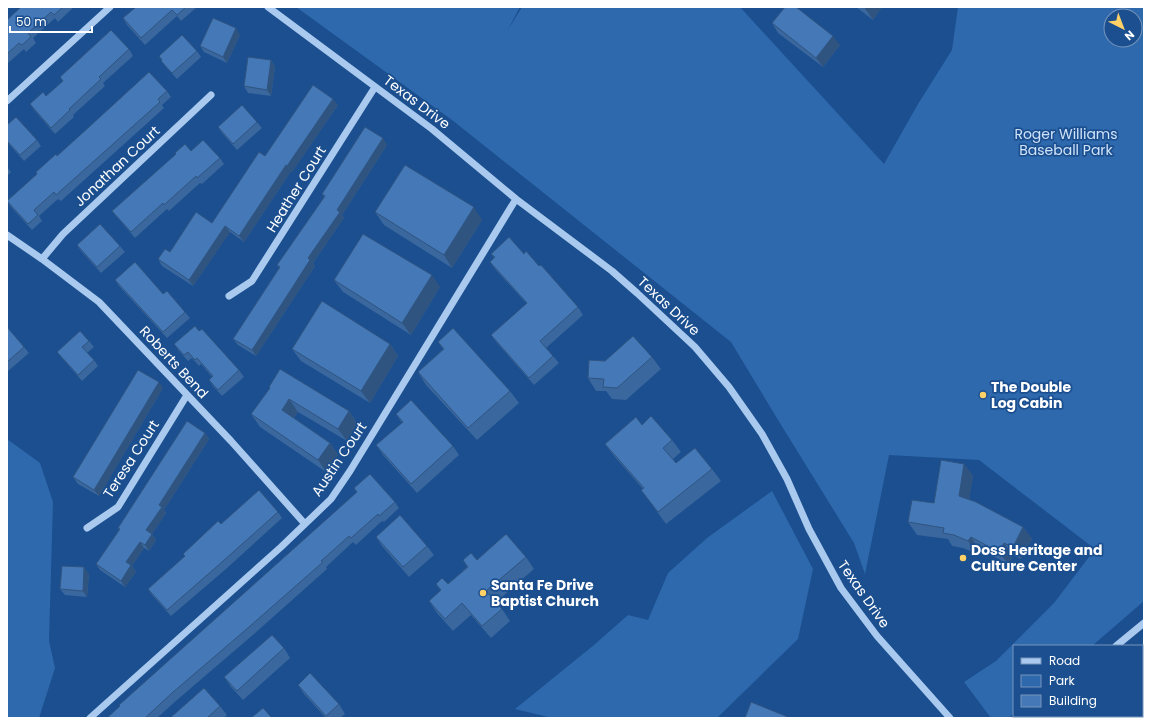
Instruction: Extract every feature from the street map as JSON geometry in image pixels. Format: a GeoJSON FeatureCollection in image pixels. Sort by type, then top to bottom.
{"type":"FeatureCollection","features":[{"type":"Feature","properties":{"kind":"street"},"geometry":{"type":"LineString","coordinates":[[7,101],[110,7]]}},
{"type":"Feature","properties":{"kind":"street","name":"Texas Drive"},"geometry":{"type":"LineString","coordinates":[[268,7],[432,129],[516,199],[612,271],[695,347],[729,387],[762,434],[840,588],[877,636],[950,718]]}},
{"type":"Feature","properties":{"kind":"street","name":"Heather Court"},"geometry":{"type":"LineString","coordinates":[[229,296],[252,281],[375,87]]}},
{"type":"Feature","properties":{"kind":"street","name":"Jonathan Court"},"geometry":{"type":"LineString","coordinates":[[42,258],[63,234],[211,95]]}},
{"type":"Feature","properties":{"kind":"street","name":"Austin Court"},"geometry":{"type":"LineString","coordinates":[[90,718],[281,548],[331,499],[350,471],[516,199]]}},
{"type":"Feature","properties":{"kind":"street","name":"Roberts Bend"},"geometry":{"type":"LineString","coordinates":[[7,235],[42,258],[99,302],[187,394],[305,524]]}},
{"type":"Feature","properties":{"kind":"street","name":"Teresa Court"},"geometry":{"type":"LineString","coordinates":[[87,528],[118,507],[187,394]]}},
{"type":"Feature","properties":{"kind":"street"},"geometry":{"type":"LineString","coordinates":[[1117,645],[1144,623]]}},
{"type":"Feature","properties":{"kind":"green space","name":"Roger Williams Baseball Park"},"geometry":{"type":"Polygon","coordinates":[[[296,7],[520,7],[507,31],[522,7],[740,7],[884,164],[918,104],[952,50],[958,7],[1144,7],[1144,601],[1093,645],[1013,645],[1013,714],[1009,718],[991,718],[964,682],[996,661],[1054,603],[1095,549],[979,460],[889,455],[865,574],[854,543],[731,342],[452,120],[296,7]]]}},
{"type":"Feature","properties":{"kind":"green space"},"geometry":{"type":"Polygon","coordinates":[[[7,439],[40,463],[53,502],[49,641],[55,668],[39,718],[7,718],[7,439]]]}},
{"type":"Feature","properties":{"kind":"green space"},"geometry":{"type":"Polygon","coordinates":[[[772,491],[813,569],[798,639],[717,718],[552,718],[515,709],[594,645],[628,615],[648,620],[668,573],[707,538],[772,491]]]}},
{"type":"Feature","properties":{"kind":"building"},"geometry":{"type":"Polygon","coordinates":[[[21,7],[63,7],[54,15],[51,12],[28,33],[31,37],[22,45],[19,43],[7,54],[7,20],[21,7]]]}},
{"type":"Feature","properties":{"kind":"building"},"geometry":{"type":"Polygon","coordinates":[[[136,7],[186,7],[177,15],[172,10],[141,38],[123,18],[136,7]]]}},
{"type":"Feature","properties":{"kind":"building"},"geometry":{"type":"Polygon","coordinates":[[[785,7],[796,7],[833,36],[816,58],[772,23],[785,7]]]}},
{"type":"Feature","properties":{"kind":"building"},"geometry":{"type":"Polygon","coordinates":[[[213,18],[236,28],[223,57],[200,46],[213,18]]]}},
{"type":"Feature","properties":{"kind":"building"},"geometry":{"type":"Polygon","coordinates":[[[111,30],[129,49],[99,77],[101,79],[51,128],[30,104],[43,92],[46,96],[63,81],[60,77],[111,30]]]}},
{"type":"Feature","properties":{"kind":"building"},"geometry":{"type":"Polygon","coordinates":[[[182,35],[197,51],[172,73],[161,61],[162,60],[159,56],[182,35]]]}},
{"type":"Feature","properties":{"kind":"building"},"geometry":{"type":"Polygon","coordinates":[[[248,57],[271,60],[267,90],[244,86],[248,57]]]}},
{"type":"Feature","properties":{"kind":"building"},"geometry":{"type":"Polygon","coordinates":[[[149,72],[167,91],[158,99],[160,102],[56,195],[54,192],[34,210],[38,215],[28,224],[7,201],[37,174],[36,172],[56,154],[57,156],[149,72]]]}},
{"type":"Feature","properties":{"kind":"building"},"geometry":{"type":"Polygon","coordinates":[[[313,85],[333,99],[287,166],[286,165],[239,236],[225,226],[189,280],[158,259],[165,249],[170,252],[196,212],[212,223],[259,152],[265,156],[313,85]]]}},
{"type":"Feature","properties":{"kind":"building"},"geometry":{"type":"Polygon","coordinates":[[[242,105],[257,122],[233,144],[218,127],[242,105]]]}},
{"type":"Feature","properties":{"kind":"building"},"geometry":{"type":"Polygon","coordinates":[[[16,117],[37,140],[20,155],[7,141],[7,125],[16,117]]]}},
{"type":"Feature","properties":{"kind":"building"},"geometry":{"type":"Polygon","coordinates":[[[365,127],[383,138],[337,210],[340,212],[308,258],[310,260],[252,350],[233,339],[280,267],[277,265],[325,196],[322,194],[365,127]]]}},
{"type":"Feature","properties":{"kind":"building"},"geometry":{"type":"Polygon","coordinates":[[[203,140],[220,158],[197,178],[196,176],[164,205],[163,203],[131,232],[112,211],[176,154],[175,153],[185,144],[191,151],[203,140]]]}},
{"type":"Feature","properties":{"kind":"building"},"geometry":{"type":"Polygon","coordinates":[[[405,165],[474,207],[444,255],[375,212],[405,165]]]}},
{"type":"Feature","properties":{"kind":"building"},"geometry":{"type":"Polygon","coordinates":[[[100,224],[120,246],[97,267],[77,245],[100,224]]]}},
{"type":"Feature","properties":{"kind":"building"},"geometry":{"type":"Polygon","coordinates":[[[363,234],[432,275],[402,323],[334,280],[363,234]]]}},
{"type":"Feature","properties":{"kind":"building"},"geometry":{"type":"Polygon","coordinates":[[[509,237],[524,254],[526,251],[539,266],[541,265],[578,307],[540,341],[553,356],[529,378],[491,335],[527,303],[490,262],[495,257],[491,254],[509,237]]]}},
{"type":"Feature","properties":{"kind":"building"},"geometry":{"type":"Polygon","coordinates":[[[135,262],[163,294],[167,291],[185,312],[163,332],[115,280],[135,262]]]}},
{"type":"Feature","properties":{"kind":"building"},"geometry":{"type":"Polygon","coordinates":[[[322,301],[390,344],[361,391],[292,349],[322,301]]]}},
{"type":"Feature","properties":{"kind":"building"},"geometry":{"type":"Polygon","coordinates":[[[195,326],[199,331],[202,329],[239,370],[218,390],[209,380],[213,376],[197,358],[195,360],[188,352],[184,355],[174,344],[195,326]]]}},
{"type":"Feature","properties":{"kind":"building"},"geometry":{"type":"Polygon","coordinates":[[[7,327],[24,347],[7,362],[7,327]]]}},
{"type":"Feature","properties":{"kind":"building"},"geometry":{"type":"Polygon","coordinates":[[[453,328],[510,391],[468,428],[418,372],[444,349],[438,342],[453,328]]]}},
{"type":"Feature","properties":{"kind":"building"},"geometry":{"type":"Polygon","coordinates":[[[80,331],[89,341],[82,347],[94,360],[78,375],[57,352],[80,331]]]}},
{"type":"Feature","properties":{"kind":"building"},"geometry":{"type":"Polygon","coordinates":[[[633,336],[652,357],[617,388],[603,387],[604,379],[588,378],[589,360],[605,361],[633,336]]]}},
{"type":"Feature","properties":{"kind":"building"},"geometry":{"type":"Polygon","coordinates":[[[280,369],[349,411],[338,429],[289,399],[282,410],[330,443],[318,460],[251,414],[270,388],[269,387],[280,369]]]}},
{"type":"Feature","properties":{"kind":"building"},"geometry":{"type":"Polygon","coordinates":[[[138,370],[159,382],[94,490],[73,477],[138,370]]]}},
{"type":"Feature","properties":{"kind":"building"},"geometry":{"type":"Polygon","coordinates":[[[411,400],[453,446],[411,484],[376,445],[403,422],[396,414],[411,400]]]}},
{"type":"Feature","properties":{"kind":"building"},"geometry":{"type":"Polygon","coordinates":[[[651,416],[672,440],[663,448],[676,463],[695,448],[712,469],[658,512],[641,490],[644,488],[605,444],[636,417],[642,425],[651,416]]]}},
{"type":"Feature","properties":{"kind":"building"},"geometry":{"type":"Polygon","coordinates":[[[187,421],[205,433],[159,505],[162,507],[146,530],[152,534],[145,545],[140,542],[126,562],[131,565],[121,581],[96,564],[120,529],[118,528],[187,421]]]}},
{"type":"Feature","properties":{"kind":"building"},"geometry":{"type":"Polygon","coordinates":[[[941,460],[964,464],[959,496],[976,502],[1023,527],[1013,547],[1004,543],[999,552],[971,537],[968,541],[954,535],[943,533],[944,528],[908,522],[912,500],[934,503],[941,460]]]}},
{"type":"Feature","properties":{"kind":"building"},"geometry":{"type":"Polygon","coordinates":[[[370,474],[395,502],[379,516],[378,514],[351,538],[349,536],[321,561],[323,562],[145,718],[107,718],[120,706],[119,705],[357,492],[354,488],[370,474]]]}},
{"type":"Feature","properties":{"kind":"building"},"geometry":{"type":"Polygon","coordinates":[[[259,490],[278,512],[167,610],[148,589],[185,556],[183,554],[218,521],[221,524],[259,490]]]}},
{"type":"Feature","properties":{"kind":"building"},"geometry":{"type":"Polygon","coordinates":[[[400,515],[427,546],[403,567],[376,537],[400,515]]]}},
{"type":"Feature","properties":{"kind":"building"},"geometry":{"type":"Polygon","coordinates":[[[506,534],[526,557],[486,591],[502,609],[482,626],[462,603],[445,619],[429,601],[441,590],[436,584],[442,578],[448,584],[468,567],[463,560],[471,553],[477,560],[506,534]]]}},
{"type":"Feature","properties":{"kind":"building"},"geometry":{"type":"Polygon","coordinates":[[[62,566],[84,567],[83,591],[60,589],[62,566]]]}},
{"type":"Feature","properties":{"kind":"building"},"geometry":{"type":"Polygon","coordinates":[[[272,635],[284,648],[237,691],[224,677],[272,635]]]}},
{"type":"Feature","properties":{"kind":"building"},"geometry":{"type":"Polygon","coordinates":[[[310,673],[339,704],[326,716],[298,685],[310,673]]]}},
{"type":"Feature","properties":{"kind":"building"},"geometry":{"type":"Polygon","coordinates":[[[204,688],[220,706],[207,718],[170,718],[204,688]]]}},
{"type":"Feature","properties":{"kind":"building"},"geometry":{"type":"Polygon","coordinates":[[[751,702],[788,717],[745,718],[751,702]]]}},
{"type":"Feature","properties":{"kind":"building"},"geometry":{"type":"Polygon","coordinates":[[[263,708],[272,718],[251,718],[263,708]]]}},
{"type":"Feature","properties":{"kind":"place","name":"The Double Log Cabin"},"geometry":{"type":"Point","coordinates":[983,395]}},
{"type":"Feature","properties":{"kind":"place","name":"Doss Heritage and Culture Center"},"geometry":{"type":"Point","coordinates":[963,558]}},
{"type":"Feature","properties":{"kind":"place","name":"Santa Fe Drive Baptist Church"},"geometry":{"type":"Point","coordinates":[483,593]}}]}
